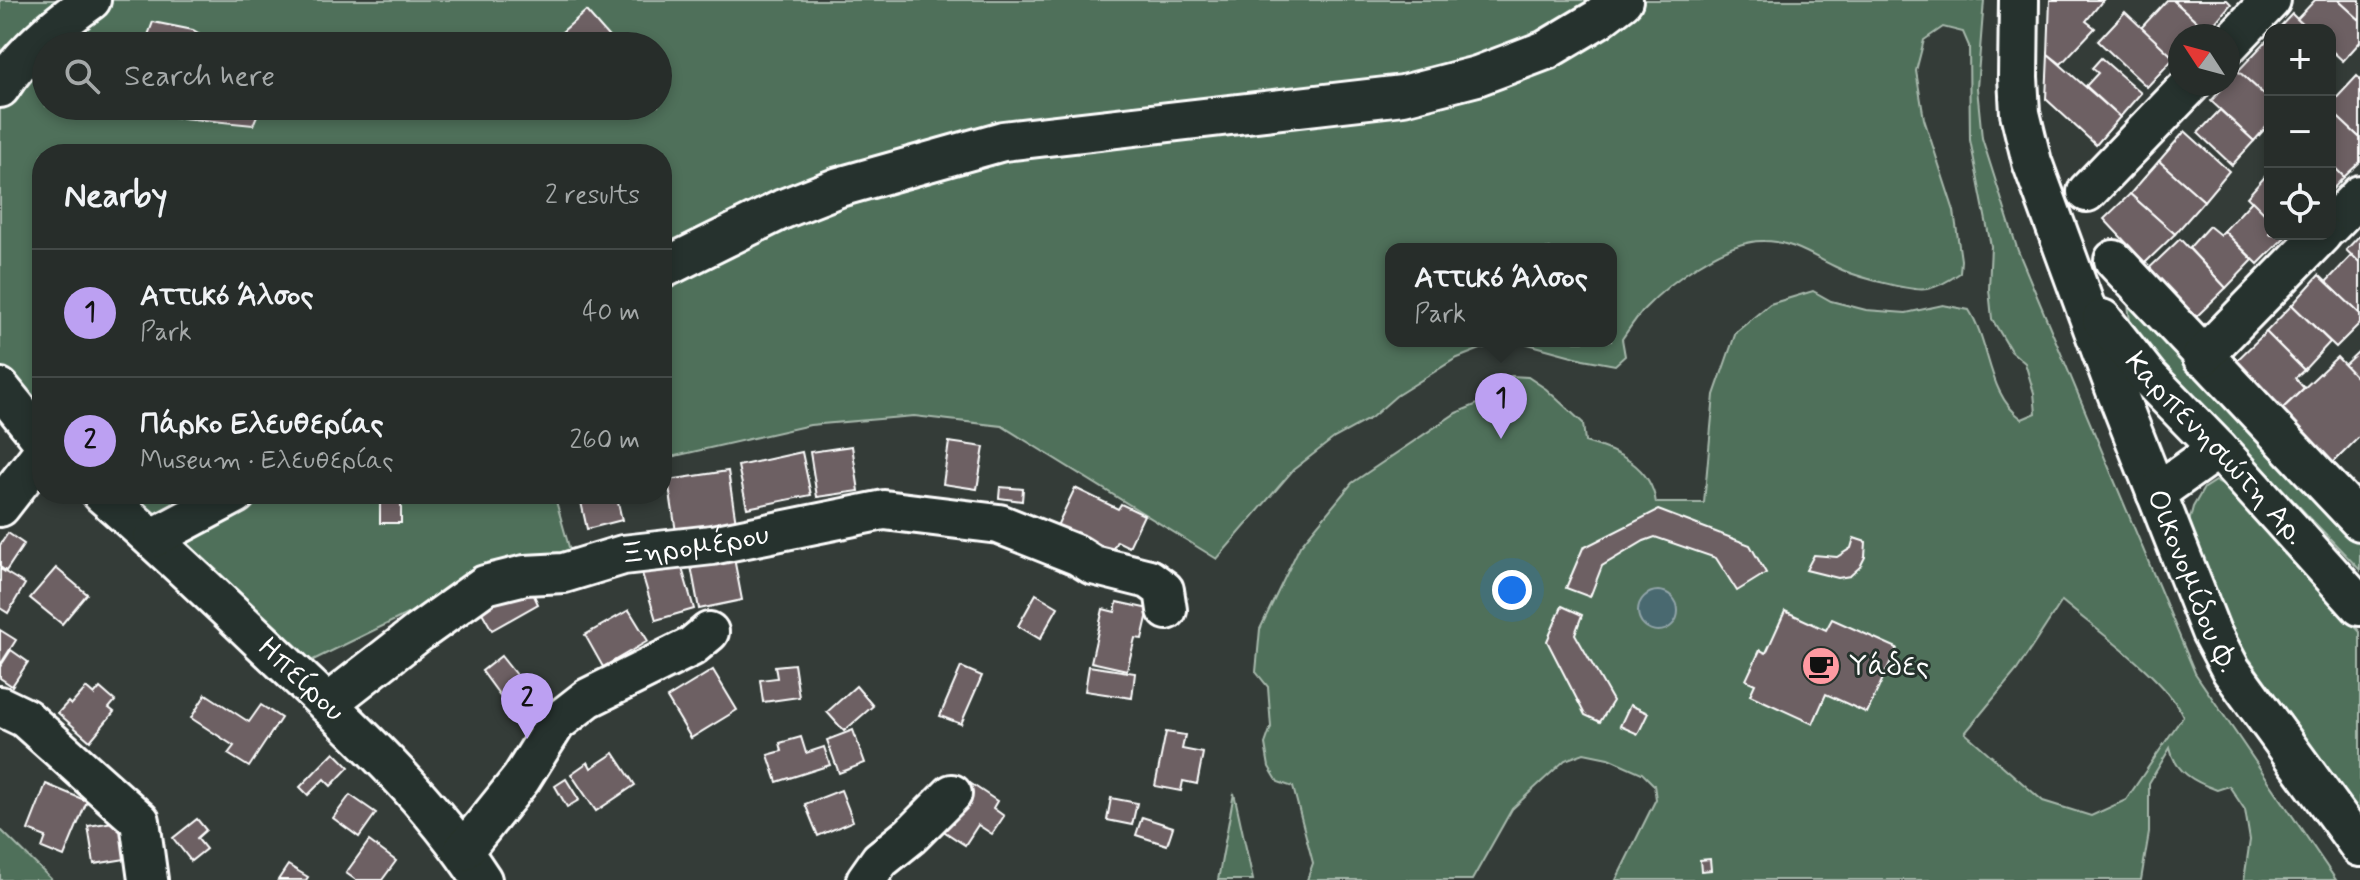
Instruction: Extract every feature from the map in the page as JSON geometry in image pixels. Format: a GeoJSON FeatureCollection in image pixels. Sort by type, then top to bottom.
{"type":"FeatureCollection","features":[{"type":"Feature","properties":{"kind":"street"},"geometry":{"type":"LineString","coordinates":[[49,32],[91,0]]}},
{"type":"Feature","properties":{"kind":"street"},"geometry":{"type":"LineString","coordinates":[[672,264],[783,209],[839,187],[1003,141],[1403,95],[1477,76],[1546,50],[1623,0]]}},
{"type":"Feature","properties":{"kind":"street","name":"Οικονομίδου Φ."},"geometry":{"type":"LineString","coordinates":[[2019,0],[2020,113],[2032,162],[2211,632],[2231,670],[2360,847]]}},
{"type":"Feature","properties":{"kind":"street"},"geometry":{"type":"LineString","coordinates":[[2240,32],[2271,0]]}},
{"type":"Feature","properties":{"kind":"street"},"geometry":{"type":"LineString","coordinates":[[0,88],[32,48]]}},
{"type":"Feature","properties":{"kind":"street"},"geometry":{"type":"LineString","coordinates":[[2087,192],[2179,96]]}},
{"type":"Feature","properties":{"kind":"street"},"geometry":{"type":"LineString","coordinates":[[2336,220],[2360,195]]}},
{"type":"Feature","properties":{"kind":"street"},"geometry":{"type":"LineString","coordinates":[[2202,357],[2316,240]]}},
{"type":"Feature","properties":{"kind":"street","name":"Καρπενησιώτη Αρ."},"geometry":{"type":"LineString","coordinates":[[2114,260],[2202,357],[2354,502]]}},
{"type":"Feature","properties":{"kind":"street","name":"Καρπενησιώτη Αρ."},"geometry":{"type":"LineString","coordinates":[[2077,285],[2126,352],[2360,606]]}},
{"type":"Feature","properties":{"kind":"street"},"geometry":{"type":"LineString","coordinates":[[0,388],[32,428]]}},
{"type":"Feature","properties":{"kind":"street"},"geometry":{"type":"LineString","coordinates":[[2156,493],[2218,449]]}},
{"type":"Feature","properties":{"kind":"street"},"geometry":{"type":"LineString","coordinates":[[0,507],[32,466]]}},
{"type":"Feature","properties":{"kind":"street","name":"Ηπείρου"},"geometry":{"type":"LineString","coordinates":[[114,504],[327,704],[427,805],[472,870]]}},
{"type":"Feature","properties":{"kind":"street"},"geometry":{"type":"LineString","coordinates":[[153,538],[217,504]]}},
{"type":"Feature","properties":{"kind":"street","name":"Ξηρομέρου"},"geometry":{"type":"LineString","coordinates":[[327,704],[485,585],[525,575],[564,573],[623,555],[712,545],[884,510],[999,524],[1077,555],[1093,565],[1149,579],[1164,590],[1167,610]]}},
{"type":"Feature","properties":{"kind":"street"},"geometry":{"type":"LineString","coordinates":[[472,870],[521,779],[556,723],[588,698],[691,647],[709,632]]}},
{"type":"Feature","properties":{"kind":"street"},"geometry":{"type":"LineString","coordinates":[[0,706],[25,718],[140,821],[148,880]]}},
{"type":"Feature","properties":{"kind":"street"},"geometry":{"type":"LineString","coordinates":[[866,880],[880,860],[911,835],[952,794]]}},
{"type":"Feature","properties":{"kind":"green space"},"geometry":{"type":"Polygon","coordinates":[[[0,0],[1984,0],[1977,88],[1982,138],[2018,251],[2195,673],[2336,880],[2244,880],[2250,840],[2245,810],[2229,786],[2217,790],[2187,775],[2176,764],[2170,748],[2149,783],[2149,833],[2141,880],[1616,880],[1656,799],[1654,785],[1642,773],[1608,758],[1584,753],[1565,760],[1512,809],[1472,880],[1307,880],[1313,863],[1293,787],[1278,782],[1269,767],[1265,744],[1271,727],[1268,687],[1256,672],[1260,629],[1300,546],[1352,483],[1456,413],[1485,401],[1494,385],[1511,376],[1528,377],[1583,423],[1585,442],[1621,456],[1640,470],[1653,490],[1656,503],[1704,503],[1714,395],[1736,332],[1770,304],[1813,291],[1831,301],[1866,310],[1906,313],[1943,305],[1969,310],[2002,396],[2022,419],[2036,413],[2025,363],[2011,351],[1992,319],[1989,289],[1991,246],[1970,140],[1969,46],[1963,32],[1943,27],[1924,40],[1916,71],[1924,119],[1954,211],[1960,273],[1931,288],[1909,288],[1846,271],[1784,244],[1764,241],[1732,247],[1683,275],[1641,312],[1622,339],[1625,356],[1615,365],[1539,347],[1617,347],[1617,243],[1385,243],[1385,347],[1486,347],[1455,359],[1396,396],[1371,418],[1334,438],[1293,470],[1217,559],[1002,426],[914,416],[810,425],[672,457],[672,144],[32,144],[32,415],[0,373],[0,0]],[[2062,601],[2017,670],[1965,733],[2043,801],[2091,816],[2126,800],[2183,716],[2146,670],[2062,601]]]}},
{"type":"Feature","properties":{"kind":"green space"},"geometry":{"type":"Polygon","coordinates":[[[2126,285],[2360,533],[2360,570],[2131,331],[2126,285]]]}},
{"type":"Feature","properties":{"kind":"green space"},"geometry":{"type":"Polygon","coordinates":[[[2215,481],[2230,489],[2360,632],[2360,814],[2234,637],[2187,530],[2193,507],[2204,488],[2215,481]]]}},
{"type":"Feature","properties":{"kind":"green space"},"geometry":{"type":"Polygon","coordinates":[[[125,504],[557,504],[571,554],[487,575],[309,662],[125,504]]]}},
{"type":"Feature","properties":{"kind":"green space"},"geometry":{"type":"Polygon","coordinates":[[[1234,793],[1253,880],[1218,880],[1234,793]]]}},
{"type":"Feature","properties":{"kind":"green space"},"geometry":{"type":"Polygon","coordinates":[[[0,829],[52,880],[0,880],[0,829]]]}},
{"type":"Feature","properties":{"kind":"water"},"geometry":{"type":"Polygon","coordinates":[[[1658,591],[1672,597],[1678,611],[1672,625],[1658,631],[1644,625],[1638,611],[1644,597],[1658,591]]]}},
{"type":"Feature","properties":{"kind":"building"},"geometry":{"type":"Polygon","coordinates":[[[2050,0],[2103,0],[2086,21],[2095,28],[2061,64],[2048,54],[2050,0]]]}},
{"type":"Feature","properties":{"kind":"building"},"geometry":{"type":"Polygon","coordinates":[[[2167,0],[2173,0],[2200,24],[2168,24],[2168,53],[2141,28],[2167,0]]]}},
{"type":"Feature","properties":{"kind":"building"},"geometry":{"type":"Polygon","coordinates":[[[2173,0],[2227,0],[2231,4],[2214,24],[2200,24],[2173,0]]]}},
{"type":"Feature","properties":{"kind":"building"},"geometry":{"type":"Polygon","coordinates":[[[2315,0],[2338,0],[2360,20],[2360,42],[2343,61],[2336,55],[2336,24],[2302,24],[2297,19],[2315,0]]]}},
{"type":"Feature","properties":{"kind":"building"},"geometry":{"type":"Polygon","coordinates":[[[2338,0],[2360,0],[2360,20],[2338,0]]]}},
{"type":"Feature","properties":{"kind":"building"},"geometry":{"type":"Polygon","coordinates":[[[586,11],[604,32],[562,32],[586,11]]]}},
{"type":"Feature","properties":{"kind":"building"},"geometry":{"type":"Polygon","coordinates":[[[2125,12],[2168,52],[2168,64],[2147,87],[2098,41],[2125,12]]]}},
{"type":"Feature","properties":{"kind":"building"},"geometry":{"type":"Polygon","coordinates":[[[2292,14],[2302,24],[2283,24],[2292,14]]]}},
{"type":"Feature","properties":{"kind":"building"},"geometry":{"type":"Polygon","coordinates":[[[153,22],[196,32],[149,32],[153,22]]]}},
{"type":"Feature","properties":{"kind":"building"},"geometry":{"type":"Polygon","coordinates":[[[2264,43],[2264,95],[2240,73],[2240,69],[2264,43]]]}},
{"type":"Feature","properties":{"kind":"building"},"geometry":{"type":"Polygon","coordinates":[[[2048,54],[2120,117],[2096,145],[2046,99],[2048,54]]]}},
{"type":"Feature","properties":{"kind":"building"},"geometry":{"type":"Polygon","coordinates":[[[2101,58],[2141,93],[2120,117],[2086,86],[2098,73],[2092,68],[2101,58]]]}},
{"type":"Feature","properties":{"kind":"building"},"geometry":{"type":"Polygon","coordinates":[[[2240,73],[2264,95],[2264,130],[2254,141],[2211,101],[2216,96],[2240,96],[2240,73]]]}},
{"type":"Feature","properties":{"kind":"building"},"geometry":{"type":"Polygon","coordinates":[[[2357,76],[2360,79],[2360,138],[2336,116],[2336,99],[2357,76]]]}},
{"type":"Feature","properties":{"kind":"building"},"geometry":{"type":"Polygon","coordinates":[[[2220,110],[2254,141],[2232,165],[2198,133],[2220,110]]]}},
{"type":"Feature","properties":{"kind":"building"},"geometry":{"type":"Polygon","coordinates":[[[2336,116],[2360,138],[2360,162],[2344,177],[2336,169],[2336,116]]]}},
{"type":"Feature","properties":{"kind":"building"},"geometry":{"type":"Polygon","coordinates":[[[203,120],[255,120],[253,125],[203,120]]]}},
{"type":"Feature","properties":{"kind":"building"},"geometry":{"type":"Polygon","coordinates":[[[2185,131],[2229,171],[2204,201],[2159,161],[2185,131]]]}},
{"type":"Feature","properties":{"kind":"building"},"geometry":{"type":"Polygon","coordinates":[[[2159,161],[2204,201],[2175,234],[2130,194],[2159,161]]]}},
{"type":"Feature","properties":{"kind":"building"},"geometry":{"type":"Polygon","coordinates":[[[2336,169],[2344,177],[2336,186],[2336,169]]]}},
{"type":"Feature","properties":{"kind":"building"},"geometry":{"type":"Polygon","coordinates":[[[2264,178],[2264,213],[2247,197],[2264,178]]]}},
{"type":"Feature","properties":{"kind":"building"},"geometry":{"type":"Polygon","coordinates":[[[2130,194],[2175,234],[2145,263],[2104,219],[2130,194]]]}},
{"type":"Feature","properties":{"kind":"building"},"geometry":{"type":"Polygon","coordinates":[[[2252,201],[2264,213],[2264,240],[2282,240],[2258,264],[2224,231],[2252,201]]]}},
{"type":"Feature","properties":{"kind":"building"},"geometry":{"type":"Polygon","coordinates":[[[2209,226],[2220,235],[2224,231],[2253,260],[2226,288],[2189,248],[2209,226]]]}},
{"type":"Feature","properties":{"kind":"building"},"geometry":{"type":"Polygon","coordinates":[[[2360,235],[2360,263],[2346,250],[2360,235]]]}},
{"type":"Feature","properties":{"kind":"building"},"geometry":{"type":"Polygon","coordinates":[[[2180,239],[2226,288],[2195,318],[2181,303],[2176,309],[2143,274],[2180,239]]]}},
{"type":"Feature","properties":{"kind":"building"},"geometry":{"type":"Polygon","coordinates":[[[2352,255],[2360,263],[2360,314],[2326,282],[2352,255]]]}},
{"type":"Feature","properties":{"kind":"building"},"geometry":{"type":"Polygon","coordinates":[[[2319,275],[2360,314],[2360,323],[2336,347],[2292,305],[2319,275]]]}},
{"type":"Feature","properties":{"kind":"building"},"geometry":{"type":"Polygon","coordinates":[[[2292,305],[2330,342],[2304,370],[2266,332],[2292,305]]]}},
{"type":"Feature","properties":{"kind":"building"},"geometry":{"type":"Polygon","coordinates":[[[2266,332],[2304,370],[2295,378],[2304,388],[2278,413],[2232,365],[2266,332]]]}},
{"type":"Feature","properties":{"kind":"building"},"geometry":{"type":"Polygon","coordinates":[[[2360,350],[2360,381],[2344,365],[2360,350]]]}},
{"type":"Feature","properties":{"kind":"building"},"geometry":{"type":"Polygon","coordinates":[[[2337,357],[2360,381],[2360,436],[2329,467],[2278,413],[2337,357]]]}},
{"type":"Feature","properties":{"kind":"building"},"geometry":{"type":"Polygon","coordinates":[[[949,442],[984,447],[977,489],[943,484],[949,442]]]}},
{"type":"Feature","properties":{"kind":"building"},"geometry":{"type":"Polygon","coordinates":[[[852,446],[859,491],[817,497],[810,452],[852,446]]]}},
{"type":"Feature","properties":{"kind":"building"},"geometry":{"type":"Polygon","coordinates":[[[802,452],[811,495],[747,508],[738,466],[802,452]]]}},
{"type":"Feature","properties":{"kind":"building"},"geometry":{"type":"Polygon","coordinates":[[[728,471],[736,523],[676,532],[672,479],[728,471]]]}},
{"type":"Feature","properties":{"kind":"building"},"geometry":{"type":"Polygon","coordinates":[[[1000,487],[1023,489],[1022,501],[999,498],[1000,487]]]}},
{"type":"Feature","properties":{"kind":"building"},"geometry":{"type":"Polygon","coordinates":[[[1075,488],[1118,509],[1121,504],[1144,515],[1129,547],[1117,541],[1110,554],[1056,528],[1075,488]]]}},
{"type":"Feature","properties":{"kind":"building"},"geometry":{"type":"Polygon","coordinates":[[[380,504],[401,504],[401,523],[380,523],[380,504]]]}},
{"type":"Feature","properties":{"kind":"building"},"geometry":{"type":"Polygon","coordinates":[[[581,504],[618,504],[622,520],[587,529],[581,504]]]}},
{"type":"Feature","properties":{"kind":"building"},"geometry":{"type":"Polygon","coordinates":[[[1658,510],[1750,545],[1766,573],[1737,591],[1716,558],[1655,537],[1602,566],[1590,597],[1566,588],[1583,548],[1658,510]]]}},
{"type":"Feature","properties":{"kind":"building"},"geometry":{"type":"Polygon","coordinates":[[[8,533],[24,544],[6,571],[0,567],[0,545],[8,533]]]}},
{"type":"Feature","properties":{"kind":"building"},"geometry":{"type":"Polygon","coordinates":[[[1854,538],[1866,542],[1865,557],[1850,576],[1838,578],[1806,570],[1814,555],[1837,557],[1851,548],[1854,538]]]}},
{"type":"Feature","properties":{"kind":"building"},"geometry":{"type":"Polygon","coordinates":[[[679,558],[694,609],[656,620],[641,570],[679,558]]]}},
{"type":"Feature","properties":{"kind":"building"},"geometry":{"type":"Polygon","coordinates":[[[734,558],[742,600],[699,609],[691,566],[734,558]]]}},
{"type":"Feature","properties":{"kind":"building"},"geometry":{"type":"Polygon","coordinates":[[[56,568],[87,594],[62,624],[30,598],[56,568]]]}},
{"type":"Feature","properties":{"kind":"building"},"geometry":{"type":"Polygon","coordinates":[[[0,569],[25,584],[8,613],[0,608],[0,569]]]}},
{"type":"Feature","properties":{"kind":"building"},"geometry":{"type":"Polygon","coordinates":[[[531,589],[538,604],[492,630],[476,602],[531,589]]]}},
{"type":"Feature","properties":{"kind":"building"},"geometry":{"type":"Polygon","coordinates":[[[1036,594],[1058,607],[1040,639],[1018,626],[1036,594]]]}},
{"type":"Feature","properties":{"kind":"building"},"geometry":{"type":"Polygon","coordinates":[[[1117,602],[1149,609],[1142,639],[1135,638],[1127,670],[1091,662],[1103,609],[1115,612],[1117,602]]]}},
{"type":"Feature","properties":{"kind":"building"},"geometry":{"type":"Polygon","coordinates":[[[1562,606],[1582,615],[1575,634],[1613,701],[1600,722],[1585,715],[1547,641],[1562,606]]]}},
{"type":"Feature","properties":{"kind":"building"},"geometry":{"type":"Polygon","coordinates":[[[629,610],[648,641],[603,667],[585,635],[629,610]]]}},
{"type":"Feature","properties":{"kind":"building","name":"Υάδες"},"geometry":{"type":"Polygon","coordinates":[[[1785,611],[1826,630],[1832,619],[1897,648],[1867,713],[1826,694],[1813,724],[1750,695],[1755,684],[1746,680],[1760,650],[1766,653],[1785,611]]]}},
{"type":"Feature","properties":{"kind":"building"},"geometry":{"type":"Polygon","coordinates":[[[0,630],[16,640],[0,665],[0,630]]]}},
{"type":"Feature","properties":{"kind":"building"},"geometry":{"type":"Polygon","coordinates":[[[11,650],[28,662],[12,686],[0,678],[0,667],[11,650]]]}},
{"type":"Feature","properties":{"kind":"building"},"geometry":{"type":"Polygon","coordinates":[[[501,656],[524,685],[504,701],[482,671],[501,656]]]}},
{"type":"Feature","properties":{"kind":"building"},"geometry":{"type":"Polygon","coordinates":[[[794,664],[799,697],[763,702],[760,680],[777,678],[775,666],[794,664]]]}},
{"type":"Feature","properties":{"kind":"building"},"geometry":{"type":"Polygon","coordinates":[[[1089,666],[1135,673],[1132,698],[1085,691],[1089,666]]]}},
{"type":"Feature","properties":{"kind":"building"},"geometry":{"type":"Polygon","coordinates":[[[961,667],[982,676],[961,724],[940,716],[961,667]]]}},
{"type":"Feature","properties":{"kind":"building"},"geometry":{"type":"Polygon","coordinates":[[[713,670],[737,710],[691,738],[667,698],[713,670]]]}},
{"type":"Feature","properties":{"kind":"building"},"geometry":{"type":"Polygon","coordinates":[[[856,686],[873,706],[844,731],[827,712],[856,686]]]}},
{"type":"Feature","properties":{"kind":"building"},"geometry":{"type":"Polygon","coordinates":[[[86,688],[94,695],[100,688],[115,701],[109,708],[114,712],[90,741],[58,713],[68,702],[71,705],[86,688]]]}},
{"type":"Feature","properties":{"kind":"building"},"geometry":{"type":"Polygon","coordinates":[[[206,694],[249,722],[261,705],[281,718],[249,767],[228,754],[234,746],[191,718],[206,694]]]}},
{"type":"Feature","properties":{"kind":"building"},"geometry":{"type":"Polygon","coordinates":[[[1630,705],[1648,713],[1638,734],[1620,726],[1630,705]]]}},
{"type":"Feature","properties":{"kind":"building"},"geometry":{"type":"Polygon","coordinates":[[[853,730],[865,763],[839,773],[827,740],[853,730]]]}},
{"type":"Feature","properties":{"kind":"building"},"geometry":{"type":"Polygon","coordinates":[[[1166,732],[1185,735],[1182,749],[1203,753],[1197,784],[1183,781],[1181,791],[1155,786],[1166,732]]]}},
{"type":"Feature","properties":{"kind":"building"},"geometry":{"type":"Polygon","coordinates":[[[801,737],[806,753],[824,747],[830,765],[777,782],[768,755],[782,751],[780,743],[801,737]]]}},
{"type":"Feature","properties":{"kind":"building"},"geometry":{"type":"Polygon","coordinates":[[[334,752],[349,767],[331,786],[324,779],[308,795],[300,787],[334,752]]]}},
{"type":"Feature","properties":{"kind":"building"},"geometry":{"type":"Polygon","coordinates":[[[614,753],[635,785],[596,811],[571,774],[588,762],[591,768],[614,753]]]}},
{"type":"Feature","properties":{"kind":"building"},"geometry":{"type":"Polygon","coordinates":[[[566,779],[579,800],[567,807],[555,786],[566,779]]]}},
{"type":"Feature","properties":{"kind":"building"},"geometry":{"type":"Polygon","coordinates":[[[967,781],[997,801],[993,808],[1004,816],[992,834],[978,825],[965,845],[936,826],[967,781]]]}},
{"type":"Feature","properties":{"kind":"building"},"geometry":{"type":"Polygon","coordinates":[[[46,784],[87,801],[64,857],[42,848],[46,837],[28,830],[46,784]]]}},
{"type":"Feature","properties":{"kind":"building"},"geometry":{"type":"Polygon","coordinates":[[[841,790],[853,821],[818,836],[805,804],[841,790]]]}},
{"type":"Feature","properties":{"kind":"building"},"geometry":{"type":"Polygon","coordinates":[[[350,795],[376,813],[359,837],[333,818],[350,795]]]}},
{"type":"Feature","properties":{"kind":"building"},"geometry":{"type":"Polygon","coordinates":[[[1111,798],[1137,803],[1132,825],[1107,820],[1111,798]]]}},
{"type":"Feature","properties":{"kind":"building"},"geometry":{"type":"Polygon","coordinates":[[[1142,817],[1173,827],[1167,845],[1136,835],[1142,817]]]}},
{"type":"Feature","properties":{"kind":"building"},"geometry":{"type":"Polygon","coordinates":[[[132,819],[138,857],[94,864],[88,826],[132,819]]]}},
{"type":"Feature","properties":{"kind":"building"},"geometry":{"type":"Polygon","coordinates":[[[197,819],[206,830],[197,838],[206,849],[191,861],[173,838],[197,819]]]}},
{"type":"Feature","properties":{"kind":"building"},"geometry":{"type":"Polygon","coordinates":[[[369,841],[396,861],[382,880],[356,880],[346,873],[369,841]]]}},
{"type":"Feature","properties":{"kind":"building"},"geometry":{"type":"Polygon","coordinates":[[[1710,859],[1711,870],[1701,871],[1700,860],[1710,859]]]}},
{"type":"Feature","properties":{"kind":"building"},"geometry":{"type":"Polygon","coordinates":[[[288,865],[308,877],[306,880],[278,880],[288,865]]]}},
{"type":"Feature","properties":{"kind":"place","name":"Αττικό Άλσος"},"geometry":{"type":"Point","coordinates":[1501,439]}},
{"type":"Feature","properties":{"kind":"place","name":"Υάδες"},"geometry":{"type":"Point","coordinates":[1821,666]}},
{"type":"Feature","properties":{"kind":"place","name":"Πάρκο Ελευθερίας"},"geometry":{"type":"Point","coordinates":[527,739]}}]}
